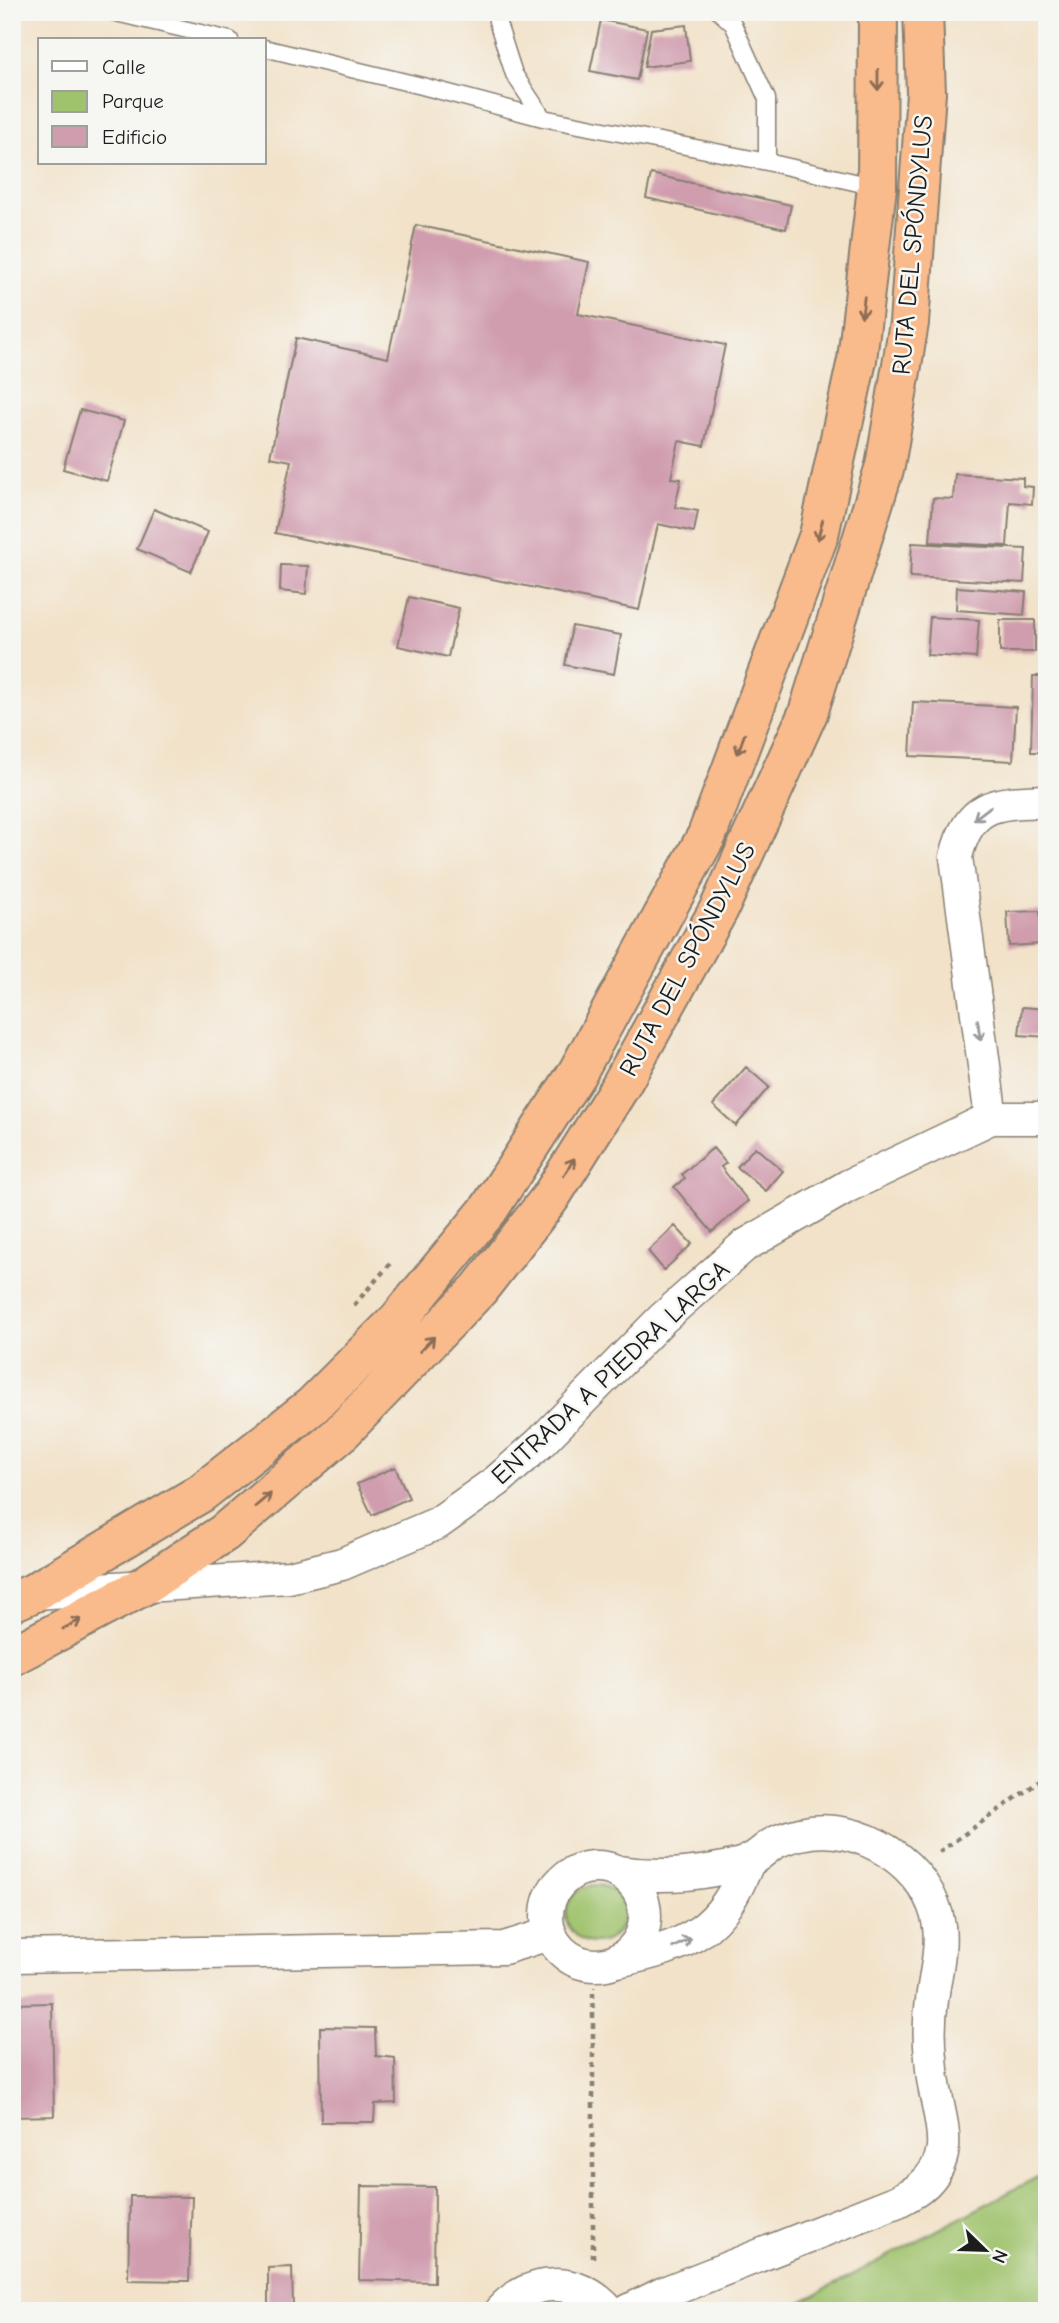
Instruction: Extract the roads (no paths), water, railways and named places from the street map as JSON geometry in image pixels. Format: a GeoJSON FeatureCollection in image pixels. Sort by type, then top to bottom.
{"type":"FeatureCollection","features":[{"type":"Feature","properties":{"kind":"highway","name":"RUTA DEL SPÓNDYLUS"},"geometry":{"type":"LineString","coordinates":[[23,1597],[201,1493],[312,1406],[398,1320],[489,1209],[577,1073],[707,835],[819,535],[857,360],[877,187],[878,12]]}},
{"type":"Feature","properties":{"kind":"highway","name":"RUTA DEL SPÓNDYLUS"},"geometry":{"type":"LineString","coordinates":[[12,1656],[145,1586],[224,1532],[339,1436],[479,1289],[550,1198],[621,1085],[719,909],[808,713],[885,466],[909,324],[926,93],[923,12]]}},
{"type":"Feature","properties":{"kind":"street"},"geometry":{"type":"LineString","coordinates":[[991,1118],[956,857],[960,840],[969,823],[986,808],[1007,803],[1047,801]]}},
{"type":"Feature","properties":{"kind":"street","name":"ENTRADA A PIEDRA LARGA"},"geometry":{"type":"LineString","coordinates":[[23,1597],[289,1577],[342,1564],[438,1523],[497,1480],[540,1444],[662,1319],[744,1246],[848,1186],[991,1118],[1047,1118]]}},
{"type":"Feature","properties":{"kind":"street"},"geometry":{"type":"LineString","coordinates":[[628,2311],[664,2293],[898,2201],[921,2187],[938,2166],[945,2142],[934,2085],[930,2043],[939,1926],[929,1894],[893,1853],[869,1841],[833,1831],[802,1833],[774,1843],[750,1860],[717,1869],[668,1876],[646,1876],[619,1872],[603,1866],[585,1867],[570,1874],[557,1885],[549,1900],[547,1917],[550,1934],[567,1956],[579,1963],[605,1963],[672,1948],[697,1935],[716,1918],[738,1888],[750,1860]]}},
{"type":"Feature","properties":{"kind":"street"},"geometry":{"type":"LineString","coordinates":[[605,1963],[630,1952],[639,1940],[644,1925],[645,1909],[640,1894],[632,1881],[619,1872]]}},
{"type":"Feature","properties":{"kind":"street"},"geometry":{"type":"LineString","coordinates":[[12,1956],[504,1948],[550,1934]]}},
{"type":"Feature","properties":{"kind":"street"},"geometry":{"type":"LineString","coordinates":[[500,2311],[509,2301],[526,2290],[547,2285],[568,2285],[601,2303]]}},
{"type":"Feature","properties":{"kind":"lane"},"geometry":{"type":"LineString","coordinates":[[112,12],[222,38]]}},
{"type":"Feature","properties":{"kind":"lane"},"geometry":{"type":"LineString","coordinates":[[498,12],[497,21],[514,75],[543,118]]}},
{"type":"Feature","properties":{"kind":"lane"},"geometry":{"type":"LineString","coordinates":[[720,12],[733,24],[767,99],[767,162]]}},
{"type":"Feature","properties":{"kind":"lane"},"geometry":{"type":"LineString","coordinates":[[266,48],[543,118],[767,162],[877,187]]}}]}
